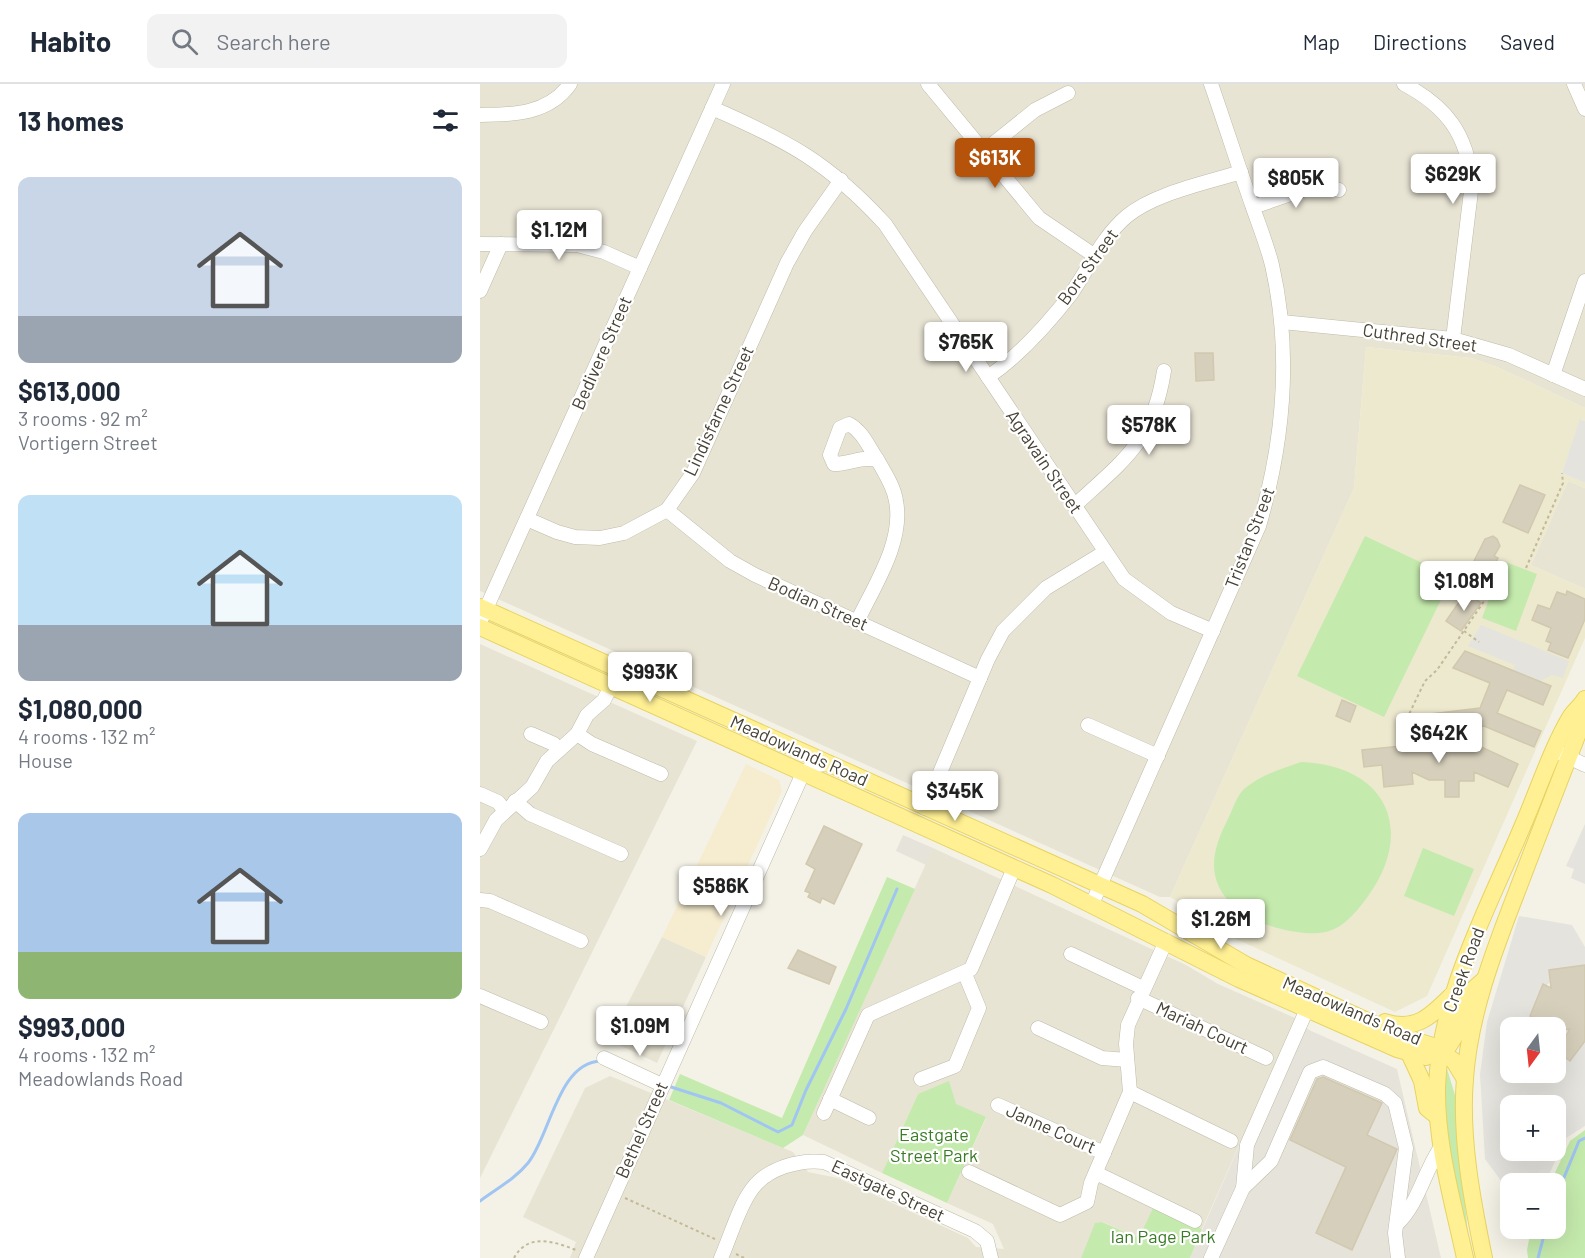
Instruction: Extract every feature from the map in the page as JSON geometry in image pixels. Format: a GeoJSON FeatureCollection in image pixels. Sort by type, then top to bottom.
{"type":"FeatureCollection","features":[{"type":"Feature","properties":{"kind":"main road","name":"Meadowlands Road"},"geometry":{"type":"LineString","coordinates":[[482,613],[712,712],[1162,915],[1310,1002],[1409,1053],[1426,1057],[1441,1051],[1453,1040],[1467,995],[1485,979]]}},
{"type":"Feature","properties":{"kind":"main road","name":"Meadowlands Road"},"geometry":{"type":"LineString","coordinates":[[480,627],[1092,904],[1239,979],[1375,1024],[1400,1036],[1430,1044],[1454,1061],[1465,1079]]}},
{"type":"Feature","properties":{"kind":"main road","name":"Creek Road"},"geometry":{"type":"LineString","coordinates":[[1465,1258],[1438,1117],[1438,1076],[1445,1024],[1453,994],[1562,754],[1583,721],[1584,701]]}},
{"type":"Feature","properties":{"kind":"main road","name":"Creek Road"},"geometry":{"type":"LineString","coordinates":[[1484,1258],[1469,1168],[1465,1079],[1473,1023],[1485,979],[1562,754]]}},
{"type":"Feature","properties":{"kind":"main road"},"geometry":{"type":"LineString","coordinates":[[1375,1024],[1385,1022],[1395,1025],[1416,1024],[1431,1016],[1453,994]]}},
{"type":"Feature","properties":{"kind":"main road"},"geometry":{"type":"LineString","coordinates":[[1409,1053],[1422,1081],[1427,1108],[1438,1117]]}},
{"type":"Feature","properties":{"kind":"street"},"geometry":{"type":"LineString","coordinates":[[480,115],[516,115],[536,110],[551,102],[570,84]]}},
{"type":"Feature","properties":{"kind":"street","name":"Bedivere Street"},"geometry":{"type":"LineString","coordinates":[[482,613],[527,519],[723,84]]}},
{"type":"Feature","properties":{"kind":"street"},"geometry":{"type":"LineString","coordinates":[[928,84],[1039,218],[1095,256]]}},
{"type":"Feature","properties":{"kind":"street","name":"Tristan Street"},"geometry":{"type":"LineString","coordinates":[[1092,904],[1259,526],[1272,481],[1281,428],[1284,387],[1282,322],[1271,262],[1211,84]]}},
{"type":"Feature","properties":{"kind":"street"},"geometry":{"type":"LineString","coordinates":[[1404,84],[1428,97],[1448,116],[1470,158],[1472,183],[1453,339]]}},
{"type":"Feature","properties":{"kind":"street"},"geometry":{"type":"LineString","coordinates":[[1578,86],[1585,109]]}},
{"type":"Feature","properties":{"kind":"street"},"geometry":{"type":"LineString","coordinates":[[984,151],[1035,110],[1068,93]]}},
{"type":"Feature","properties":{"kind":"street","name":"Agravain Street"},"geometry":{"type":"LineString","coordinates":[[712,108],[790,143],[841,180],[885,224],[1124,579],[1144,597],[1171,613],[1213,631]]}},
{"type":"Feature","properties":{"kind":"street","name":"Bors Street"},"geometry":{"type":"LineString","coordinates":[[988,377],[1012,361],[1034,337],[1071,293],[1108,235],[1127,216],[1148,202],[1241,172]]}},
{"type":"Feature","properties":{"kind":"street","name":"Lindisfarne Street"},"geometry":{"type":"LineString","coordinates":[[527,519],[575,537],[600,538],[624,533],[667,510],[693,473],[787,263],[805,231],[841,180]]}},
{"type":"Feature","properties":{"kind":"street"},"geometry":{"type":"LineString","coordinates":[[1253,207],[1320,184],[1340,190]]}},
{"type":"Feature","properties":{"kind":"street"},"geometry":{"type":"LineString","coordinates":[[480,244],[577,245],[604,252],[640,268]]}},
{"type":"Feature","properties":{"kind":"street"},"geometry":{"type":"LineString","coordinates":[[480,291],[501,244]]}},
{"type":"Feature","properties":{"kind":"street"},"geometry":{"type":"LineString","coordinates":[[1553,375],[1584,290]]}},
{"type":"Feature","properties":{"kind":"street","name":"Cuthred Street"},"geometry":{"type":"LineString","coordinates":[[1282,322],[1453,339],[1499,351],[1585,389]]}},
{"type":"Feature","properties":{"kind":"street"},"geometry":{"type":"LineString","coordinates":[[1074,506],[1130,456],[1143,439],[1154,418],[1164,371]]}},
{"type":"Feature","properties":{"kind":"street"},"geometry":{"type":"LineString","coordinates":[[857,622],[892,545],[897,523],[897,501],[877,460]]}},
{"type":"Feature","properties":{"kind":"street","name":"Bodian Street"},"geometry":{"type":"LineString","coordinates":[[667,510],[730,561],[747,571],[980,678]]}},
{"type":"Feature","properties":{"kind":"street"},"geometry":{"type":"LineString","coordinates":[[925,808],[980,678],[1003,631],[1046,588],[1105,552]]}},
{"type":"Feature","properties":{"kind":"street"},"geometry":{"type":"LineString","coordinates":[[480,849],[510,805],[532,787],[547,761],[577,734],[587,715],[604,700],[611,686]]}},
{"type":"Feature","properties":{"kind":"street"},"geometry":{"type":"LineString","coordinates":[[712,712],[742,732],[798,758],[803,773],[814,765],[829,764]]}},
{"type":"Feature","properties":{"kind":"street"},"geometry":{"type":"LineString","coordinates":[[1088,725],[1158,756]]}},
{"type":"Feature","properties":{"kind":"street"},"geometry":{"type":"LineString","coordinates":[[531,734],[554,744],[558,751]]}},
{"type":"Feature","properties":{"kind":"street"},"geometry":{"type":"LineString","coordinates":[[577,734],[592,744],[660,774]]}},
{"type":"Feature","properties":{"kind":"street"},"geometry":{"type":"LineString","coordinates":[[1562,754],[1585,765]]}},
{"type":"Feature","properties":{"kind":"street","name":"Bethel Street"},"geometry":{"type":"LineString","coordinates":[[586,1256],[803,773]]}},
{"type":"Feature","properties":{"kind":"street"},"geometry":{"type":"LineString","coordinates":[[480,794],[621,854]]}},
{"type":"Feature","properties":{"kind":"street"},"geometry":{"type":"LineString","coordinates":[[824,1113],[868,1015],[965,974],[971,969],[1014,868]]}},
{"type":"Feature","properties":{"kind":"street"},"geometry":{"type":"LineString","coordinates":[[480,900],[490,901],[581,941]]}},
{"type":"Feature","properties":{"kind":"street"},"geometry":{"type":"LineString","coordinates":[[969,1172],[1060,1215],[1087,1203],[1096,1173],[1130,1092],[1127,1060],[1128,1025],[1166,941]]}},
{"type":"Feature","properties":{"kind":"street","name":"Mariah Court"},"geometry":{"type":"LineString","coordinates":[[1071,954],[1266,1058]]}},
{"type":"Feature","properties":{"kind":"street"},"geometry":{"type":"LineString","coordinates":[[921,1079],[955,1066],[979,1008],[965,974]]}},
{"type":"Feature","properties":{"kind":"street"},"geometry":{"type":"LineString","coordinates":[[480,996],[541,1022]]}},
{"type":"Feature","properties":{"kind":"street"},"geometry":{"type":"LineString","coordinates":[[1211,1258],[1243,1188],[1247,1145],[1310,1002]]}},
{"type":"Feature","properties":{"kind":"street"},"geometry":{"type":"LineString","coordinates":[[1038,1028],[1102,1058],[1127,1060]]}},
{"type":"Feature","properties":{"kind":"street"},"geometry":{"type":"LineString","coordinates":[[604,1058],[663,1084]]}},
{"type":"Feature","properties":{"kind":"street"},"geometry":{"type":"LineString","coordinates":[[1243,1188],[1271,1161],[1310,1072],[1318,1067],[1328,1068],[1385,1094],[1395,1103],[1406,1148],[1397,1224],[1398,1258]]}},
{"type":"Feature","properties":{"kind":"street"},"geometry":{"type":"LineString","coordinates":[[1130,1092],[1231,1141]]}},
{"type":"Feature","properties":{"kind":"street"},"geometry":{"type":"LineString","coordinates":[[830,1099],[869,1118]]}},
{"type":"Feature","properties":{"kind":"street","name":"Janne Court"},"geometry":{"type":"LineString","coordinates":[[998,1106],[1104,1153]]}},
{"type":"Feature","properties":{"kind":"street"},"geometry":{"type":"LineString","coordinates":[[1397,1224],[1409,1212],[1430,1162],[1442,1147]]}},
{"type":"Feature","properties":{"kind":"street","name":"Eastgate Street"},"geometry":{"type":"LineString","coordinates":[[723,1254],[752,1189],[768,1173],[810,1160],[824,1161],[975,1231],[987,1241],[991,1258]]}},
{"type":"Feature","properties":{"kind":"street"},"geometry":{"type":"LineString","coordinates":[[1096,1173],[1195,1221]]}},
{"type":"Feature","properties":{"kind":"path"},"geometry":{"type":"LineString","coordinates":[[1526,568],[1563,483],[1562,473]]}},
{"type":"Feature","properties":{"kind":"path"},"geometry":{"type":"LineString","coordinates":[[1399,735],[1425,681],[1437,670],[1489,594]]}},
{"type":"Feature","properties":{"kind":"path"},"geometry":{"type":"LineString","coordinates":[[1462,632],[1479,642]]}},
{"type":"Feature","properties":{"kind":"path"},"geometry":{"type":"LineString","coordinates":[[614,1193],[718,1240],[723,1254]]}},
{"type":"Feature","properties":{"kind":"path"},"geometry":{"type":"LineString","coordinates":[[514,1258],[530,1243],[549,1240],[586,1256]]}},
{"type":"Feature","properties":{"kind":"shaded area"},"geometry":{"type":"Polygon","coordinates":[[[480,84],[1585,84],[1585,408],[1497,367],[1471,358],[1366,347],[1354,488],[1170,897],[1160,897],[480,591],[480,84]]]}},
{"type":"Feature","properties":{"kind":"shaded area"},"geometry":{"type":"Polygon","coordinates":[[[1366,347],[1471,358],[1497,367],[1585,408],[1585,421],[1581,419],[1562,473],[1585,483],[1585,488],[1568,481],[1531,565],[1585,589],[1585,638],[1427,996],[1395,1012],[1223,933],[1206,918],[1170,897],[1354,488],[1366,347]]]}},
{"type":"Feature","properties":{"kind":"shaded area"},"geometry":{"type":"Polygon","coordinates":[[[1580,419],[1585,421],[1585,483],[1562,473],[1580,419]]]}},
{"type":"Feature","properties":{"kind":"shaded area"},"geometry":{"type":"Polygon","coordinates":[[[1568,481],[1585,488],[1585,589],[1531,565],[1568,481]]]}},
{"type":"Feature","properties":{"kind":"shaded area"},"geometry":{"type":"Polygon","coordinates":[[[1481,625],[1569,661],[1563,678],[1552,675],[1539,682],[1513,671],[1515,665],[1468,646],[1481,625]]]}},
{"type":"Feature","properties":{"kind":"shaded area"},"geometry":{"type":"Polygon","coordinates":[[[480,644],[697,741],[480,1178],[480,644]]]}},
{"type":"Feature","properties":{"kind":"shaded area"},"geometry":{"type":"Polygon","coordinates":[[[746,764],[779,780],[782,791],[706,957],[662,937],[746,764]]]}},
{"type":"Feature","properties":{"kind":"shaded area"},"geometry":{"type":"Polygon","coordinates":[[[1585,824],[1585,884],[1571,878],[1574,869],[1566,866],[1585,824]]]}},
{"type":"Feature","properties":{"kind":"shaded area"},"geometry":{"type":"Polygon","coordinates":[[[903,835],[933,848],[926,865],[896,851],[903,835]]]}},
{"type":"Feature","properties":{"kind":"shaded area"},"geometry":{"type":"Polygon","coordinates":[[[933,848],[1186,965],[1218,984],[1295,1018],[1202,1229],[1169,1215],[1139,1238],[1103,1222],[1096,1223],[1081,1258],[570,1258],[576,1242],[523,1217],[585,1088],[610,1076],[793,1152],[808,1172],[838,1178],[968,1238],[976,1247],[1004,1249],[993,1224],[947,1203],[986,1118],[918,1094],[882,1173],[803,1135],[933,848]]]}},
{"type":"Feature","properties":{"kind":"shaded area"},"geometry":{"type":"Polygon","coordinates":[[[1519,916],[1572,925],[1585,947],[1585,965],[1549,970],[1550,982],[1546,986],[1543,985],[1530,1016],[1532,1017],[1500,1017],[1500,1083],[1566,1083],[1566,1029],[1570,1029],[1585,1041],[1585,1126],[1566,1138],[1566,1095],[1500,1095],[1500,1161],[1555,1161],[1550,1173],[1500,1173],[1500,1179],[1485,1159],[1480,1074],[1487,1022],[1519,916]]]}},
{"type":"Feature","properties":{"kind":"shaded area"},"geometry":{"type":"Polygon","coordinates":[[[662,937],[706,957],[657,1063],[609,1040],[662,937]]]}},
{"type":"Feature","properties":{"kind":"shaded area"},"geometry":{"type":"Polygon","coordinates":[[[1295,1018],[1309,1030],[1397,1069],[1441,1258],[1190,1258],[1295,1018]]]}},
{"type":"Feature","properties":{"kind":"green space"},"geometry":{"type":"Polygon","coordinates":[[[1365,536],[1452,577],[1384,717],[1297,676],[1365,536]]]}},
{"type":"Feature","properties":{"kind":"green space"},"geometry":{"type":"Polygon","coordinates":[[[1503,561],[1537,574],[1516,631],[1482,618],[1503,561]]]}},
{"type":"Feature","properties":{"kind":"green space"},"geometry":{"type":"Polygon","coordinates":[[[1301,762],[1331,766],[1355,775],[1373,789],[1385,806],[1391,827],[1389,849],[1381,874],[1366,899],[1340,926],[1319,933],[1282,929],[1246,916],[1227,899],[1215,877],[1215,854],[1218,842],[1235,802],[1244,789],[1264,776],[1301,762]]]}},
{"type":"Feature","properties":{"kind":"green space"},"geometry":{"type":"Polygon","coordinates":[[[1423,848],[1474,869],[1454,916],[1404,896],[1423,848]]]}},
{"type":"Feature","properties":{"kind":"green space"},"geometry":{"type":"Polygon","coordinates":[[[887,877],[915,889],[803,1135],[783,1148],[669,1100],[680,1074],[782,1118],[887,877]]]}},
{"type":"Feature","properties":{"kind":"green space"},"geometry":{"type":"Polygon","coordinates":[[[1447,1069],[1455,1095],[1468,1235],[1447,1155],[1443,1080],[1447,1069]]]}},
{"type":"Feature","properties":{"kind":"green space","name":"Eastgate Street Park"},"geometry":{"type":"Polygon","coordinates":[[[949,1081],[956,1104],[986,1117],[947,1203],[882,1173],[918,1094],[949,1081]]]}},
{"type":"Feature","properties":{"kind":"green space"},"geometry":{"type":"Polygon","coordinates":[[[1585,1130],[1585,1258],[1528,1258],[1529,1239],[1566,1239],[1566,1173],[1555,1173],[1560,1161],[1566,1161],[1566,1149],[1570,1141],[1585,1130]]]}},
{"type":"Feature","properties":{"kind":"green space","name":"Ian Page Park"},"geometry":{"type":"Polygon","coordinates":[[[1154,1206],[1202,1229],[1190,1258],[1081,1258],[1095,1223],[1102,1222],[1139,1238],[1154,1206]]]}},
{"type":"Feature","properties":{"kind":"building"},"geometry":{"type":"Polygon","coordinates":[[[1195,353],[1213,353],[1214,380],[1196,381],[1195,353]]]}},
{"type":"Feature","properties":{"kind":"building"},"geometry":{"type":"Polygon","coordinates":[[[1520,485],[1545,495],[1528,533],[1503,522],[1520,485]]]}},
{"type":"Feature","properties":{"kind":"building"},"geometry":{"type":"Polygon","coordinates":[[[1493,536],[1500,546],[1494,556],[1498,558],[1489,578],[1470,569],[1485,539],[1493,536]]]}},
{"type":"Feature","properties":{"kind":"building"},"geometry":{"type":"Polygon","coordinates":[[[1567,591],[1585,599],[1585,619],[1568,658],[1548,650],[1551,643],[1546,641],[1551,628],[1532,620],[1538,605],[1550,609],[1557,592],[1566,595],[1567,591]]]}},
{"type":"Feature","properties":{"kind":"building"},"geometry":{"type":"Polygon","coordinates":[[[1466,592],[1481,603],[1461,631],[1446,621],[1466,592]]]}},
{"type":"Feature","properties":{"kind":"building"},"geometry":{"type":"Polygon","coordinates":[[[1465,651],[1551,686],[1543,705],[1507,690],[1497,713],[1541,731],[1534,747],[1484,726],[1433,732],[1431,714],[1480,708],[1490,683],[1453,668],[1465,651]]]}},
{"type":"Feature","properties":{"kind":"building"},"geometry":{"type":"Polygon","coordinates":[[[1342,700],[1356,706],[1350,722],[1336,716],[1342,700]]]}},
{"type":"Feature","properties":{"kind":"building"},"geometry":{"type":"Polygon","coordinates":[[[1402,739],[1475,744],[1518,764],[1508,787],[1474,772],[1474,781],[1459,781],[1459,797],[1445,797],[1445,780],[1429,780],[1412,772],[1413,784],[1384,787],[1382,765],[1364,767],[1362,750],[1402,746],[1402,739]]]}},
{"type":"Feature","properties":{"kind":"building"},"geometry":{"type":"Polygon","coordinates":[[[824,826],[862,844],[834,904],[822,898],[820,903],[808,897],[810,893],[805,891],[815,869],[806,864],[824,826]]]}},
{"type":"Feature","properties":{"kind":"building"},"geometry":{"type":"Polygon","coordinates":[[[798,950],[836,967],[829,984],[788,968],[798,950]]]}},
{"type":"Feature","properties":{"kind":"building"},"geometry":{"type":"Polygon","coordinates":[[[1585,965],[1585,1041],[1570,1061],[1566,1058],[1566,1036],[1570,1029],[1566,1030],[1566,1017],[1530,1016],[1543,984],[1551,988],[1549,970],[1585,965]]]}},
{"type":"Feature","properties":{"kind":"building"},"geometry":{"type":"Polygon","coordinates":[[[1323,1077],[1382,1103],[1367,1135],[1397,1149],[1352,1250],[1316,1233],[1346,1167],[1290,1140],[1317,1079],[1323,1077]]]}},
{"type":"Feature","properties":{"kind":"waterway"},"geometry":{"type":"LineString","coordinates":[[668,1086],[721,1103],[778,1132],[792,1125],[806,1090],[846,1009],[897,889]]}},
{"type":"Feature","properties":{"kind":"waterway"},"geometry":{"type":"LineString","coordinates":[[480,1201],[523,1169],[536,1151],[565,1087],[586,1065],[601,1061]]}},
{"type":"Feature","properties":{"kind":"waterway"},"geometry":{"type":"LineString","coordinates":[[1566,1173],[1579,1141],[1585,1138]]}},
{"type":"Feature","properties":{"kind":"waterway"},"geometry":{"type":"LineString","coordinates":[[1538,1258],[1543,1239]]}}]}
